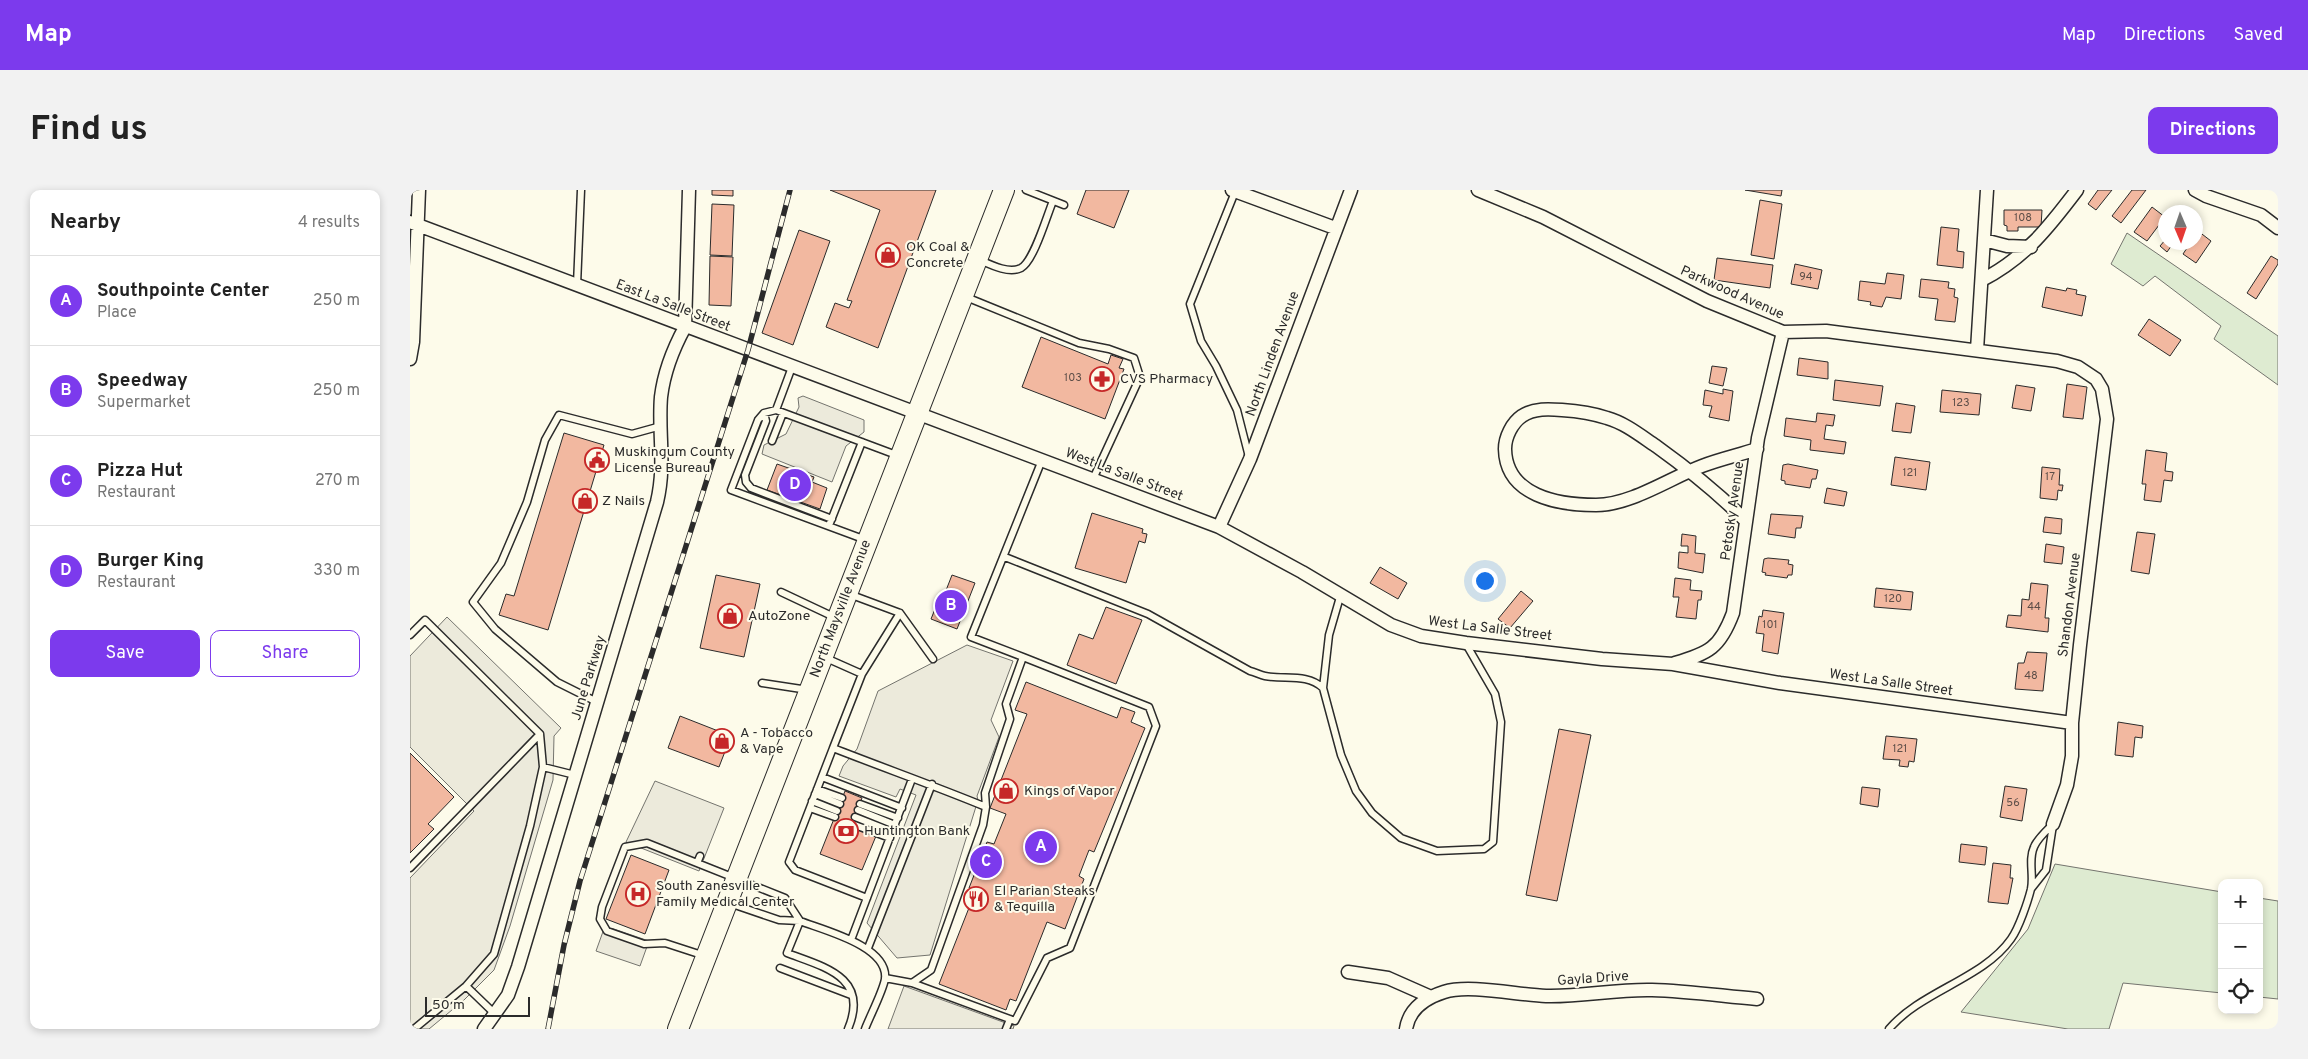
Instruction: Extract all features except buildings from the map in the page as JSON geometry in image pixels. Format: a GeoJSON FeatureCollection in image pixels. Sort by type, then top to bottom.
{"type":"FeatureCollection","features":[{"type":"Feature","properties":{"kind":"main road","name":"North Maysville Avenue"},"geometry":{"type":"LineString","coordinates":[[678,1029],[1004,190]]}},
{"type":"Feature","properties":{"kind":"street"},"geometry":{"type":"LineString","coordinates":[[410,359],[413,342],[414,224],[419,190]]}},
{"type":"Feature","properties":{"kind":"street"},"geometry":{"type":"LineString","coordinates":[[685,327],[689,190]]}},
{"type":"Feature","properties":{"kind":"street","name":"North Linden Avenue"},"geometry":{"type":"LineString","coordinates":[[1219,527],[1250,459],[1335,228],[1351,190]]}},
{"type":"Feature","properties":{"kind":"street","name":"Parkwood Avenue"},"geometry":{"type":"LineString","coordinates":[[1478,190],[1543,217],[1707,301],[1783,332],[1826,330],[2068,363],[2088,372],[2102,389]]}},
{"type":"Feature","properties":{"kind":"street"},"geometry":{"type":"LineString","coordinates":[[1977,350],[1987,190]]}},
{"type":"Feature","properties":{"kind":"street"},"geometry":{"type":"LineString","coordinates":[[1982,280],[1998,272],[2031,247],[2077,190]]}},
{"type":"Feature","properties":{"kind":"street"},"geometry":{"type":"LineString","coordinates":[[2194,190],[2260,215],[2278,228]]}},
{"type":"Feature","properties":{"kind":"street"},"geometry":{"type":"LineString","coordinates":[[1233,191],[1335,228]]}},
{"type":"Feature","properties":{"kind":"street","name":"East La Salle Street"},"geometry":{"type":"LineString","coordinates":[[414,224],[917,414]]}},
{"type":"Feature","properties":{"kind":"street"},"geometry":{"type":"LineString","coordinates":[[1984,240],[2007,246],[2031,247]]}},
{"type":"Feature","properties":{"kind":"street","name":"June Parkway"},"geometry":{"type":"LineString","coordinates":[[484,1029],[496,1015],[508,994],[518,967],[657,502],[662,472],[661,399],[664,378],[674,346],[685,327]]}},
{"type":"Feature","properties":{"kind":"street","name":"Petosky Avenue"},"geometry":{"type":"LineString","coordinates":[[1673,664],[1704,655],[1719,641],[1733,614],[1757,449],[1783,332]]}},
{"type":"Feature","properties":{"kind":"street","name":"Shandon Avenue"},"geometry":{"type":"LineString","coordinates":[[2053,824],[2067,785],[2072,756],[2072,723],[2107,419],[2102,389]]}},
{"type":"Feature","properties":{"kind":"street"},"geometry":{"type":"LineString","coordinates":[[1746,521],[1717,492],[1690,472],[1633,430],[1608,418],[1584,412],[1538,410],[1522,416],[1511,427],[1505,443],[1506,462],[1515,479],[1529,492],[1548,499],[1597,505],[1618,503],[1690,472],[1702,466],[1757,449]]}},
{"type":"Feature","properties":{"kind":"street","name":"West La Salle Street"},"geometry":{"type":"LineString","coordinates":[[917,414],[1219,527],[1302,572],[1340,597],[1391,625],[1421,636],[1466,643],[1673,664],[1780,682],[2072,723]]}},
{"type":"Feature","properties":{"kind":"street"},"geometry":{"type":"LineString","coordinates":[[1348,972],[1388,978],[1431,997]]}},
{"type":"Feature","properties":{"kind":"street","name":"Gayla Drive"},"geometry":{"type":"LineString","coordinates":[[1406,1029],[1409,1015],[1416,1006],[1446,991],[1464,990],[1562,997],[1651,990],[1757,999]]}},
{"type":"Feature","properties":{"kind":"lane"},"geometry":{"type":"LineString","coordinates":[[577,285],[581,190]]}},
{"type":"Feature","properties":{"kind":"lane"},"geometry":{"type":"LineString","coordinates":[[1026,190],[1064,205]]}},
{"type":"Feature","properties":{"kind":"lane"},"geometry":{"type":"LineString","coordinates":[[1233,191],[1190,304],[1201,341],[1216,366],[1237,410],[1250,459]]}},
{"type":"Feature","properties":{"kind":"lane"},"geometry":{"type":"LineString","coordinates":[[977,258],[995,267],[1009,270],[1021,268],[1029,261],[1053,201]]}},
{"type":"Feature","properties":{"kind":"lane"},"geometry":{"type":"LineString","coordinates":[[963,296],[1079,343],[1109,349],[1134,358],[1140,377],[1093,479]]}},
{"type":"Feature","properties":{"kind":"lane"},"geometry":{"type":"LineString","coordinates":[[772,441],[792,367]]}},
{"type":"Feature","properties":{"kind":"lane"},"geometry":{"type":"LineString","coordinates":[[868,541],[731,490],[758,420],[764,413],[779,412],[900,457]]}},
{"type":"Feature","properties":{"kind":"lane"},"geometry":{"type":"LineString","coordinates":[[764,413],[766,421],[745,475],[746,482],[751,488],[832,519]]}},
{"type":"Feature","properties":{"kind":"lane"},"geometry":{"type":"LineString","coordinates":[[597,702],[557,682],[495,629],[473,602],[501,563],[527,502],[545,440],[559,416],[632,434],[662,425]]}},
{"type":"Feature","properties":{"kind":"lane"},"geometry":{"type":"LineString","coordinates":[[829,527],[862,442]]}},
{"type":"Feature","properties":{"kind":"lane"},"geometry":{"type":"LineString","coordinates":[[885,978],[912,983],[1015,1021],[1047,958],[1070,948],[1156,726],[1149,707],[971,637],[1042,460]]}},
{"type":"Feature","properties":{"kind":"lane"},"geometry":{"type":"LineString","coordinates":[[1004,556],[1148,614],[1250,671],[1265,676],[1304,678],[1316,682],[1323,688]]}},
{"type":"Feature","properties":{"kind":"lane"},"geometry":{"type":"LineString","coordinates":[[781,592],[837,618]]}},
{"type":"Feature","properties":{"kind":"lane"},"geometry":{"type":"LineString","coordinates":[[847,593],[900,613],[933,659]]}},
{"type":"Feature","properties":{"kind":"lane"},"geometry":{"type":"LineString","coordinates":[[1340,597],[1329,634],[1323,688],[1341,755],[1356,791],[1372,813],[1401,838],[1437,851],[1484,849],[1493,842],[1501,722],[1495,694],[1466,643]]}},
{"type":"Feature","properties":{"kind":"lane"},"geometry":{"type":"LineString","coordinates":[[867,898],[796,870],[789,862],[862,674],[900,613]]}},
{"type":"Feature","properties":{"kind":"lane"},"geometry":{"type":"LineString","coordinates":[[410,634],[425,620],[540,734],[543,767],[530,826],[494,954],[466,986],[414,1029]]}},
{"type":"Feature","properties":{"kind":"lane"},"geometry":{"type":"LineString","coordinates":[[822,657],[862,674]]}},
{"type":"Feature","properties":{"kind":"lane"},"geometry":{"type":"LineString","coordinates":[[912,983],[931,970],[983,825],[986,807],[985,793],[1010,719],[1006,704],[1023,657]]}},
{"type":"Feature","properties":{"kind":"lane"},"geometry":{"type":"LineString","coordinates":[[762,682],[809,691]]}},
{"type":"Feature","properties":{"kind":"lane"},"geometry":{"type":"LineString","coordinates":[[410,868],[540,734]]}},
{"type":"Feature","properties":{"kind":"lane"},"geometry":{"type":"LineString","coordinates":[[833,748],[912,779],[932,784],[986,807]]}},
{"type":"Feature","properties":{"kind":"lane"},"geometry":{"type":"LineString","coordinates":[[543,767],[575,775]]}},
{"type":"Feature","properties":{"kind":"lane"},"geometry":{"type":"LineString","coordinates":[[822,777],[902,808]]}},
{"type":"Feature","properties":{"kind":"lane"},"geometry":{"type":"LineString","coordinates":[[851,940],[912,779]]}},
{"type":"Feature","properties":{"kind":"lane"},"geometry":{"type":"LineString","coordinates":[[868,948],[932,784]]}},
{"type":"Feature","properties":{"kind":"lane"},"geometry":{"type":"LineString","coordinates":[[814,798],[838,807],[814,798]]}},
{"type":"Feature","properties":{"kind":"lane"},"geometry":{"type":"LineString","coordinates":[[859,807],[894,828]]}},
{"type":"Feature","properties":{"kind":"lane"},"geometry":{"type":"LineString","coordinates":[[854,821],[894,828]]}},
{"type":"Feature","properties":{"kind":"lane"},"geometry":{"type":"LineString","coordinates":[[2031,889],[2034,846],[2053,824]]}},
{"type":"Feature","properties":{"kind":"lane"},"geometry":{"type":"LineString","coordinates":[[1889,1029],[1908,1012],[1971,972],[2005,947],[2013,937],[2031,889],[2046,870],[2053,824]]}},
{"type":"Feature","properties":{"kind":"lane"},"geometry":{"type":"LineString","coordinates":[[706,956],[665,943],[644,944],[606,931],[600,919],[602,908],[625,847],[647,843],[785,898],[800,921]]}},
{"type":"Feature","properties":{"kind":"lane"},"geometry":{"type":"LineString","coordinates":[[697,863],[700,856]]}},
{"type":"Feature","properties":{"kind":"lane"},"geometry":{"type":"LineString","coordinates":[[728,903],[779,920],[800,921],[868,948],[882,966],[885,978],[865,1029]]}},
{"type":"Feature","properties":{"kind":"lane"},"geometry":{"type":"LineString","coordinates":[[800,921],[787,953],[834,971],[846,981],[851,995],[854,1016],[848,1029]]}},
{"type":"Feature","properties":{"kind":"lane"},"geometry":{"type":"LineString","coordinates":[[780,968],[851,995]]}},
{"type":"Feature","properties":{"kind":"lane"},"geometry":{"type":"LineString","coordinates":[[466,986],[496,1015]]}},
{"type":"Feature","properties":{"kind":"lane"},"geometry":{"type":"LineString","coordinates":[[1006,1029],[1010,1019]]}},
{"type":"Feature","properties":{"kind":"green space"},"geometry":{"type":"Polygon","coordinates":[[[2127,233],[2278,336],[2278,385],[2214,339],[2221,326],[2155,276],[2143,286],[2111,264],[2127,233]]]}},
{"type":"Feature","properties":{"kind":"green space"},"geometry":{"type":"Polygon","coordinates":[[[2055,864],[2218,891],[2218,993],[2123,983],[2109,1029],[2068,1029],[1961,1012],[2028,929],[2055,864]]]}},
{"type":"Feature","properties":{"kind":"green space"},"geometry":{"type":"Polygon","coordinates":[[[2263,899],[2278,901],[2278,999],[2263,997],[2263,899]]]}},
{"type":"Feature","properties":{"kind":"shaded area"},"geometry":{"type":"Polygon","coordinates":[[[803,396],[864,420],[864,432],[846,446],[832,482],[762,454],[764,445],[786,434],[799,407],[798,398],[803,396]]]}},
{"type":"Feature","properties":{"kind":"shaded area"},"geometry":{"type":"Polygon","coordinates":[[[447,617],[561,728],[554,736],[553,780],[510,926],[494,970],[464,1000],[429,1029],[410,1029],[410,878],[474,811],[410,747],[410,656],[447,617]]]}},
{"type":"Feature","properties":{"kind":"shaded area"},"geometry":{"type":"Polygon","coordinates":[[[967,645],[1013,661],[991,720],[999,737],[977,796],[978,800],[930,955],[897,958],[867,923],[916,795],[900,789],[896,797],[839,776],[843,766],[857,749],[878,691],[967,645]]]}},
{"type":"Feature","properties":{"kind":"shaded area"},"geometry":{"type":"Polygon","coordinates":[[[655,781],[724,808],[699,871],[626,842],[655,781]]]}},
{"type":"Feature","properties":{"kind":"shaded area"},"geometry":{"type":"Polygon","coordinates":[[[605,926],[649,941],[640,966],[596,951],[605,926]]]}},
{"type":"Feature","properties":{"kind":"shaded area"},"geometry":{"type":"Polygon","coordinates":[[[904,986],[1014,1026],[1013,1029],[888,1029],[904,986]]]}},
{"type":"Feature","properties":{"kind":"railway"},"geometry":{"type":"LineString","coordinates":[[548,1029],[564,945],[580,881],[748,350],[790,190]]}},
{"type":"Feature","properties":{"kind":"place","name":"OK Coal & Concrete"},"geometry":{"type":"Point","coordinates":[888,255]}},
{"type":"Feature","properties":{"kind":"place","name":"CVS Pharmacy"},"geometry":{"type":"Point","coordinates":[1102,379]}},
{"type":"Feature","properties":{"kind":"place","name":"Muskingum County License Bureau"},"geometry":{"type":"Point","coordinates":[597,460]}},
{"type":"Feature","properties":{"kind":"place","name":"Burger King"},"geometry":{"type":"Point","coordinates":[795,485]}},
{"type":"Feature","properties":{"kind":"place","name":"Z Nails"},"geometry":{"type":"Point","coordinates":[585,501]}},
{"type":"Feature","properties":{"kind":"place","name":"Speedway"},"geometry":{"type":"Point","coordinates":[951,606]}},
{"type":"Feature","properties":{"kind":"place","name":"AutoZone"},"geometry":{"type":"Point","coordinates":[730,616]}},
{"type":"Feature","properties":{"kind":"place","name":"A - Tobacco & Vape"},"geometry":{"type":"Point","coordinates":[722,741]}},
{"type":"Feature","properties":{"kind":"place","name":"Kings of Vapor"},"geometry":{"type":"Point","coordinates":[1006,791]}},
{"type":"Feature","properties":{"kind":"place","name":"Huntington Bank"},"geometry":{"type":"Point","coordinates":[846,831]}},
{"type":"Feature","properties":{"kind":"place","name":"Southpointe Center"},"geometry":{"type":"Point","coordinates":[1041,847]}},
{"type":"Feature","properties":{"kind":"place","name":"Pizza Hut"},"geometry":{"type":"Point","coordinates":[986,862]}},
{"type":"Feature","properties":{"kind":"place","name":"South Zanesville Family Medical Center"},"geometry":{"type":"Point","coordinates":[638,894]}},
{"type":"Feature","properties":{"kind":"place","name":"El Parian Steaks & Tequilla"},"geometry":{"type":"Point","coordinates":[976,899]}}]}
